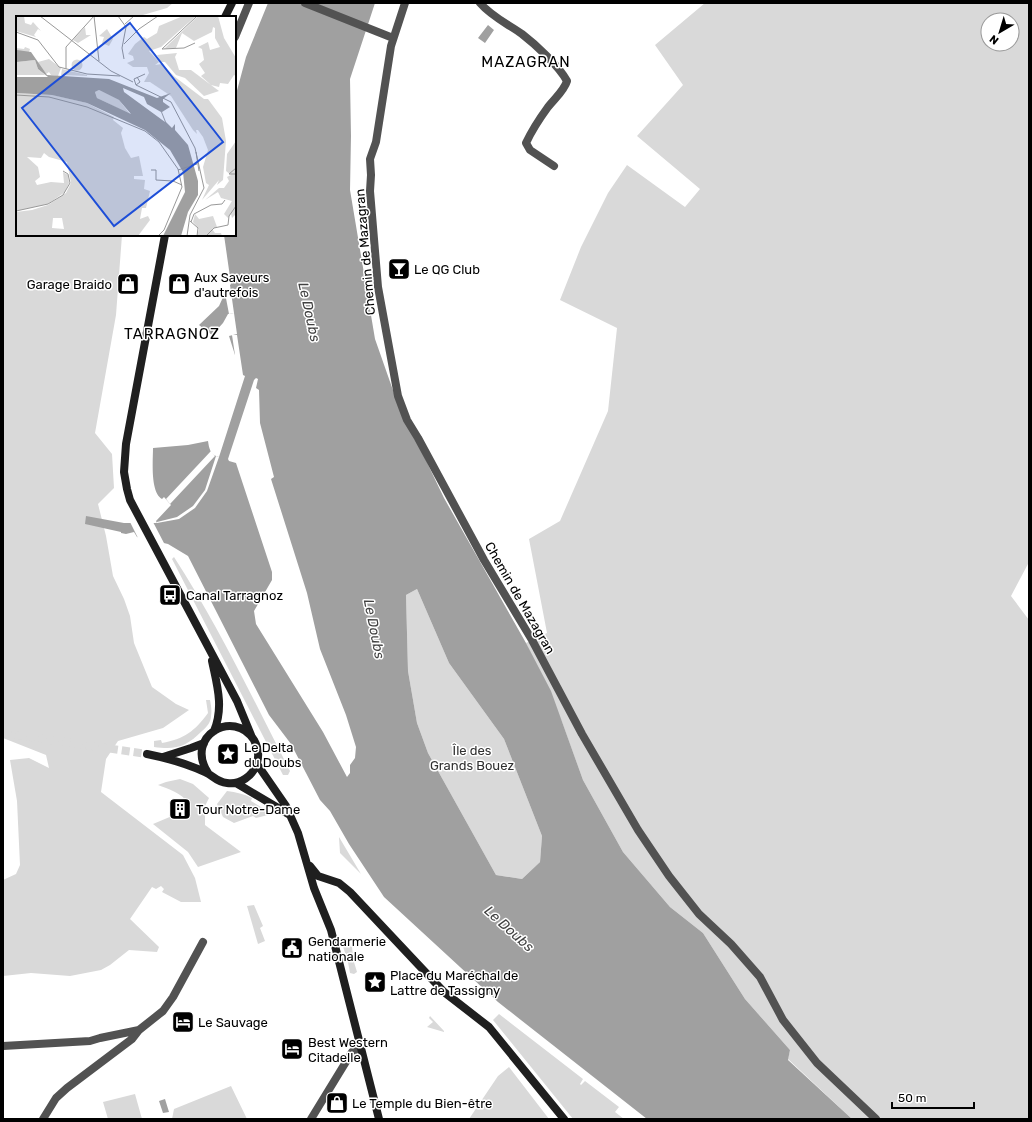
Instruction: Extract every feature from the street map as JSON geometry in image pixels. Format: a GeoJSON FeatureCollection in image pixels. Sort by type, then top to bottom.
{"type":"FeatureCollection","features":[{"type":"Feature","properties":{"kind":"main road"},"geometry":{"type":"LineString","coordinates":[[226,16],[232,3]]}},
{"type":"Feature","properties":{"kind":"main road"},"geometry":{"type":"LineString","coordinates":[[165,236],[126,444],[124,472],[130,500],[237,701],[258,749],[257,764],[252,773],[245,779],[236,783],[225,783],[218,781],[208,773],[203,766],[201,758],[201,750],[208,736],[214,731],[225,727],[237,727],[245,730],[251,735]]}},
{"type":"Feature","properties":{"kind":"main road"},"geometry":{"type":"LineString","coordinates":[[211,652],[219,695],[220,710],[214,731]]}},
{"type":"Feature","properties":{"kind":"main road"},"geometry":{"type":"LineString","coordinates":[[163,757],[204,743]]}},
{"type":"Feature","properties":{"kind":"main road"},"geometry":{"type":"LineString","coordinates":[[148,754],[163,757],[208,773]]}},
{"type":"Feature","properties":{"kind":"main road"},"geometry":{"type":"LineString","coordinates":[[257,764],[286,806],[306,858],[314,888],[331,930],[379,1119]]}},
{"type":"Feature","properties":{"kind":"main road"},"geometry":{"type":"LineString","coordinates":[[236,783],[290,815]]}},
{"type":"Feature","properties":{"kind":"main road"},"geometry":{"type":"LineString","coordinates":[[306,858],[318,876],[339,883],[350,892],[444,992],[489,1027],[564,1119]]}},
{"type":"Feature","properties":{"kind":"street"},"geometry":{"type":"LineString","coordinates":[[236,35],[250,3]]}},
{"type":"Feature","properties":{"kind":"street"},"geometry":{"type":"LineString","coordinates":[[305,3],[393,38]]}},
{"type":"Feature","properties":{"kind":"street","name":"Chemin de Mazagran"},"geometry":{"type":"LineString","coordinates":[[405,3],[393,38],[376,142],[370,159],[370,191],[378,288],[398,396],[407,420],[484,560],[532,640],[586,741],[647,843],[669,876],[699,914],[732,944],[760,976],[783,1020],[817,1063],[876,1119]]}},
{"type":"Feature","properties":{"kind":"street"},"geometry":{"type":"LineString","coordinates":[[480,3],[491,14],[531,42],[556,66],[567,81],[565,87],[530,133],[526,143],[530,150],[554,166]]}},
{"type":"Feature","properties":{"kind":"street"},"geometry":{"type":"LineString","coordinates":[[42,1119],[56,1098],[67,1088],[132,1039],[139,1030],[163,1011],[173,997],[203,942]]}},
{"type":"Feature","properties":{"kind":"street"},"geometry":{"type":"LineString","coordinates":[[3,1046],[90,1041],[139,1030]]}},
{"type":"Feature","properties":{"kind":"street"},"geometry":{"type":"LineString","coordinates":[[311,1119],[352,1052],[361,1048]]}},
{"type":"Feature","properties":{"kind":"green space"},"geometry":{"type":"Polygon","coordinates":[[[3,3],[173,3],[167,8],[139,16],[16,16],[16,236],[122,236],[116,315],[95,433],[112,454],[114,488],[98,504],[106,536],[113,576],[130,616],[134,643],[152,687],[176,704],[189,710],[163,728],[118,741],[106,759],[101,792],[183,855],[195,878],[201,902],[181,902],[162,892],[164,889],[161,886],[156,889],[152,887],[130,919],[159,947],[157,952],[129,950],[101,970],[70,976],[31,973],[3,976],[3,880],[16,874],[20,865],[17,801],[10,760],[29,758],[49,768],[46,755],[3,738],[3,3]]]}},
{"type":"Feature","properties":{"kind":"green space"},"geometry":{"type":"Polygon","coordinates":[[[705,3],[1029,3],[1029,562],[1011,596],[1029,620],[1029,1119],[852,1119],[788,1059],[790,1050],[745,999],[703,933],[670,907],[623,852],[583,780],[562,722],[526,643],[547,633],[529,539],[560,521],[608,411],[617,328],[560,300],[581,247],[608,193],[627,165],[685,207],[700,189],[637,136],[683,85],[655,45],[705,3]]]}},
{"type":"Feature","properties":{"kind":"green space"},"geometry":{"type":"Polygon","coordinates":[[[174,557],[235,662],[290,771],[288,775],[283,775],[172,559],[174,557]]]}},
{"type":"Feature","properties":{"kind":"green space","name":"Île des Grands Bouez"},"geometry":{"type":"Polygon","coordinates":[[[417,589],[449,663],[504,739],[542,836],[540,862],[522,879],[496,875],[428,753],[417,723],[408,671],[406,595],[417,589]]]}},
{"type":"Feature","properties":{"kind":"green space"},"geometry":{"type":"Polygon","coordinates":[[[206,700],[210,700],[210,720],[207,726],[191,741],[180,746],[169,748],[154,747],[154,741],[161,740],[162,743],[177,739],[194,729],[208,713],[206,700]]]}},
{"type":"Feature","properties":{"kind":"green space"},"geometry":{"type":"Polygon","coordinates":[[[180,779],[193,784],[209,798],[205,806],[205,825],[241,852],[198,867],[188,852],[153,824],[172,816],[180,819],[187,817],[189,814],[190,807],[182,797],[158,785],[180,779]]]}},
{"type":"Feature","properties":{"kind":"green space"},"geometry":{"type":"Polygon","coordinates":[[[227,791],[240,793],[252,798],[251,801],[272,814],[256,818],[253,816],[234,823],[223,817],[217,804],[227,791]]]}},
{"type":"Feature","properties":{"kind":"green space"},"geometry":{"type":"Polygon","coordinates":[[[339,837],[361,874],[340,853],[339,837]]]}},
{"type":"Feature","properties":{"kind":"green space"},"geometry":{"type":"Polygon","coordinates":[[[254,905],[263,926],[260,928],[265,941],[258,944],[247,906],[254,905]]]}},
{"type":"Feature","properties":{"kind":"green space"},"geometry":{"type":"Polygon","coordinates":[[[347,943],[352,947],[353,956],[347,958],[343,947],[344,944],[347,943]]]}},
{"type":"Feature","properties":{"kind":"green space"},"geometry":{"type":"Polygon","coordinates":[[[351,960],[354,962],[357,972],[354,974],[350,973],[348,962],[351,960]]]}},
{"type":"Feature","properties":{"kind":"green space"},"geometry":{"type":"Polygon","coordinates":[[[499,1014],[583,1079],[580,1084],[581,1085],[585,1081],[619,1107],[615,1112],[624,1119],[573,1119],[493,1020],[499,1014]]]}},
{"type":"Feature","properties":{"kind":"green space"},"geometry":{"type":"Polygon","coordinates":[[[430,1016],[444,1032],[427,1027],[433,1022],[429,1018],[430,1016]]]}},
{"type":"Feature","properties":{"kind":"green space"},"geometry":{"type":"Polygon","coordinates":[[[509,1067],[549,1119],[469,1119],[498,1076],[509,1067]]]}},
{"type":"Feature","properties":{"kind":"green space"},"geometry":{"type":"Polygon","coordinates":[[[231,1086],[247,1119],[172,1119],[174,1109],[231,1086]]]}},
{"type":"Feature","properties":{"kind":"green space"},"geometry":{"type":"Polygon","coordinates":[[[135,1094],[142,1119],[108,1119],[103,1102],[135,1094]]]}},
{"type":"Feature","properties":{"kind":"water","name":"Le Doubs"},"geometry":{"type":"Polygon","coordinates":[[[268,3],[375,3],[350,79],[350,190],[375,339],[395,396],[444,498],[526,643],[551,691],[583,780],[623,852],[670,907],[703,933],[745,999],[790,1050],[788,1060],[852,1119],[647,1119],[498,1002],[384,897],[349,844],[330,811],[320,800],[291,744],[269,715],[188,556],[168,544],[137,537],[134,532],[126,534],[85,524],[86,516],[124,523],[157,523],[156,521],[171,505],[164,497],[162,499],[158,495],[156,490],[153,476],[153,448],[188,445],[208,441],[212,453],[219,457],[245,376],[243,375],[240,355],[235,355],[229,336],[237,334],[234,313],[228,314],[223,323],[212,335],[199,325],[219,306],[225,293],[231,292],[224,236],[236,236],[236,94],[246,57],[268,3]],[[256,378],[254,380],[228,459],[229,461],[236,463],[272,572],[272,580],[254,611],[256,624],[323,732],[347,777],[350,773],[350,765],[355,758],[356,747],[346,715],[320,649],[307,593],[271,479],[274,477],[260,423],[259,390],[256,388],[258,379],[256,378]],[[417,589],[406,595],[408,671],[417,723],[428,753],[496,875],[522,879],[540,862],[542,836],[504,739],[449,663],[417,589]]]}},
{"type":"Feature","properties":{"kind":"water"},"geometry":{"type":"Polygon","coordinates":[[[488,25],[494,30],[485,43],[478,38],[488,25]]]}},
{"type":"Feature","properties":{"kind":"water"},"geometry":{"type":"Polygon","coordinates":[[[165,1099],[169,1112],[163,1113],[159,1101],[165,1099]]]}},
{"type":"Feature","properties":{"kind":"pier"},"geometry":{"type":"Polygon","coordinates":[[[231,292],[234,313],[229,314],[225,293],[231,292]]]}},
{"type":"Feature","properties":{"kind":"pier"},"geometry":{"type":"Polygon","coordinates":[[[232,335],[237,335],[240,355],[235,355],[232,335]]]}},
{"type":"Feature","properties":{"kind":"pier"},"geometry":{"type":"Polygon","coordinates":[[[211,451],[215,456],[170,504],[166,499],[211,451]]]}},
{"type":"Feature","properties":{"kind":"pier"},"geometry":{"type":"Polygon","coordinates":[[[216,456],[219,457],[207,491],[195,508],[179,519],[157,523],[177,517],[193,506],[205,490],[216,456]]]}},
{"type":"Feature","properties":{"kind":"pier"},"geometry":{"type":"Polygon","coordinates":[[[130,522],[153,522],[165,545],[138,538],[130,522]]]}},
{"type":"Feature","properties":{"kind":"tunnel"},"geometry":{"type":"LineString","coordinates":[[3,733],[147,754]]}},
{"type":"Feature","properties":{"kind":"place","name":"Le QG Club"},"geometry":{"type":"Point","coordinates":[399,269]}},
{"type":"Feature","properties":{"kind":"place","name":"Garage Braido"},"geometry":{"type":"Point","coordinates":[128,284]}},
{"type":"Feature","properties":{"kind":"place","name":"Aux Saveurs d'autrefois"},"geometry":{"type":"Point","coordinates":[179,284]}},
{"type":"Feature","properties":{"kind":"place","name":"Canal Tarragnoz"},"geometry":{"type":"Point","coordinates":[170,595]}},
{"type":"Feature","properties":{"kind":"place","name":"Le Delta du Doubs"},"geometry":{"type":"Point","coordinates":[228,754]}},
{"type":"Feature","properties":{"kind":"place","name":"Tour Notre-Dame"},"geometry":{"type":"Point","coordinates":[180,809]}},
{"type":"Feature","properties":{"kind":"place","name":"Gendarmerie nationale"},"geometry":{"type":"Point","coordinates":[292,948]}},
{"type":"Feature","properties":{"kind":"place","name":"Place du Maréchal de Lattre de Tassigny"},"geometry":{"type":"Point","coordinates":[375,982]}},
{"type":"Feature","properties":{"kind":"place","name":"Le Sauvage"},"geometry":{"type":"Point","coordinates":[183,1022]}},
{"type":"Feature","properties":{"kind":"place","name":"Best Western Citadelle"},"geometry":{"type":"Point","coordinates":[292,1049]}},
{"type":"Feature","properties":{"kind":"place","name":"Le Temple du Bien-être"},"geometry":{"type":"Point","coordinates":[337,1103]}},
{"type":"Feature","properties":{"kind":"district","name":"MAZAGRAN"},"geometry":{"type":"Point","coordinates":[526,62]}},
{"type":"Feature","properties":{"kind":"district","name":"TARRAGNOZ"},"geometry":{"type":"Point","coordinates":[172,334]}}]}
